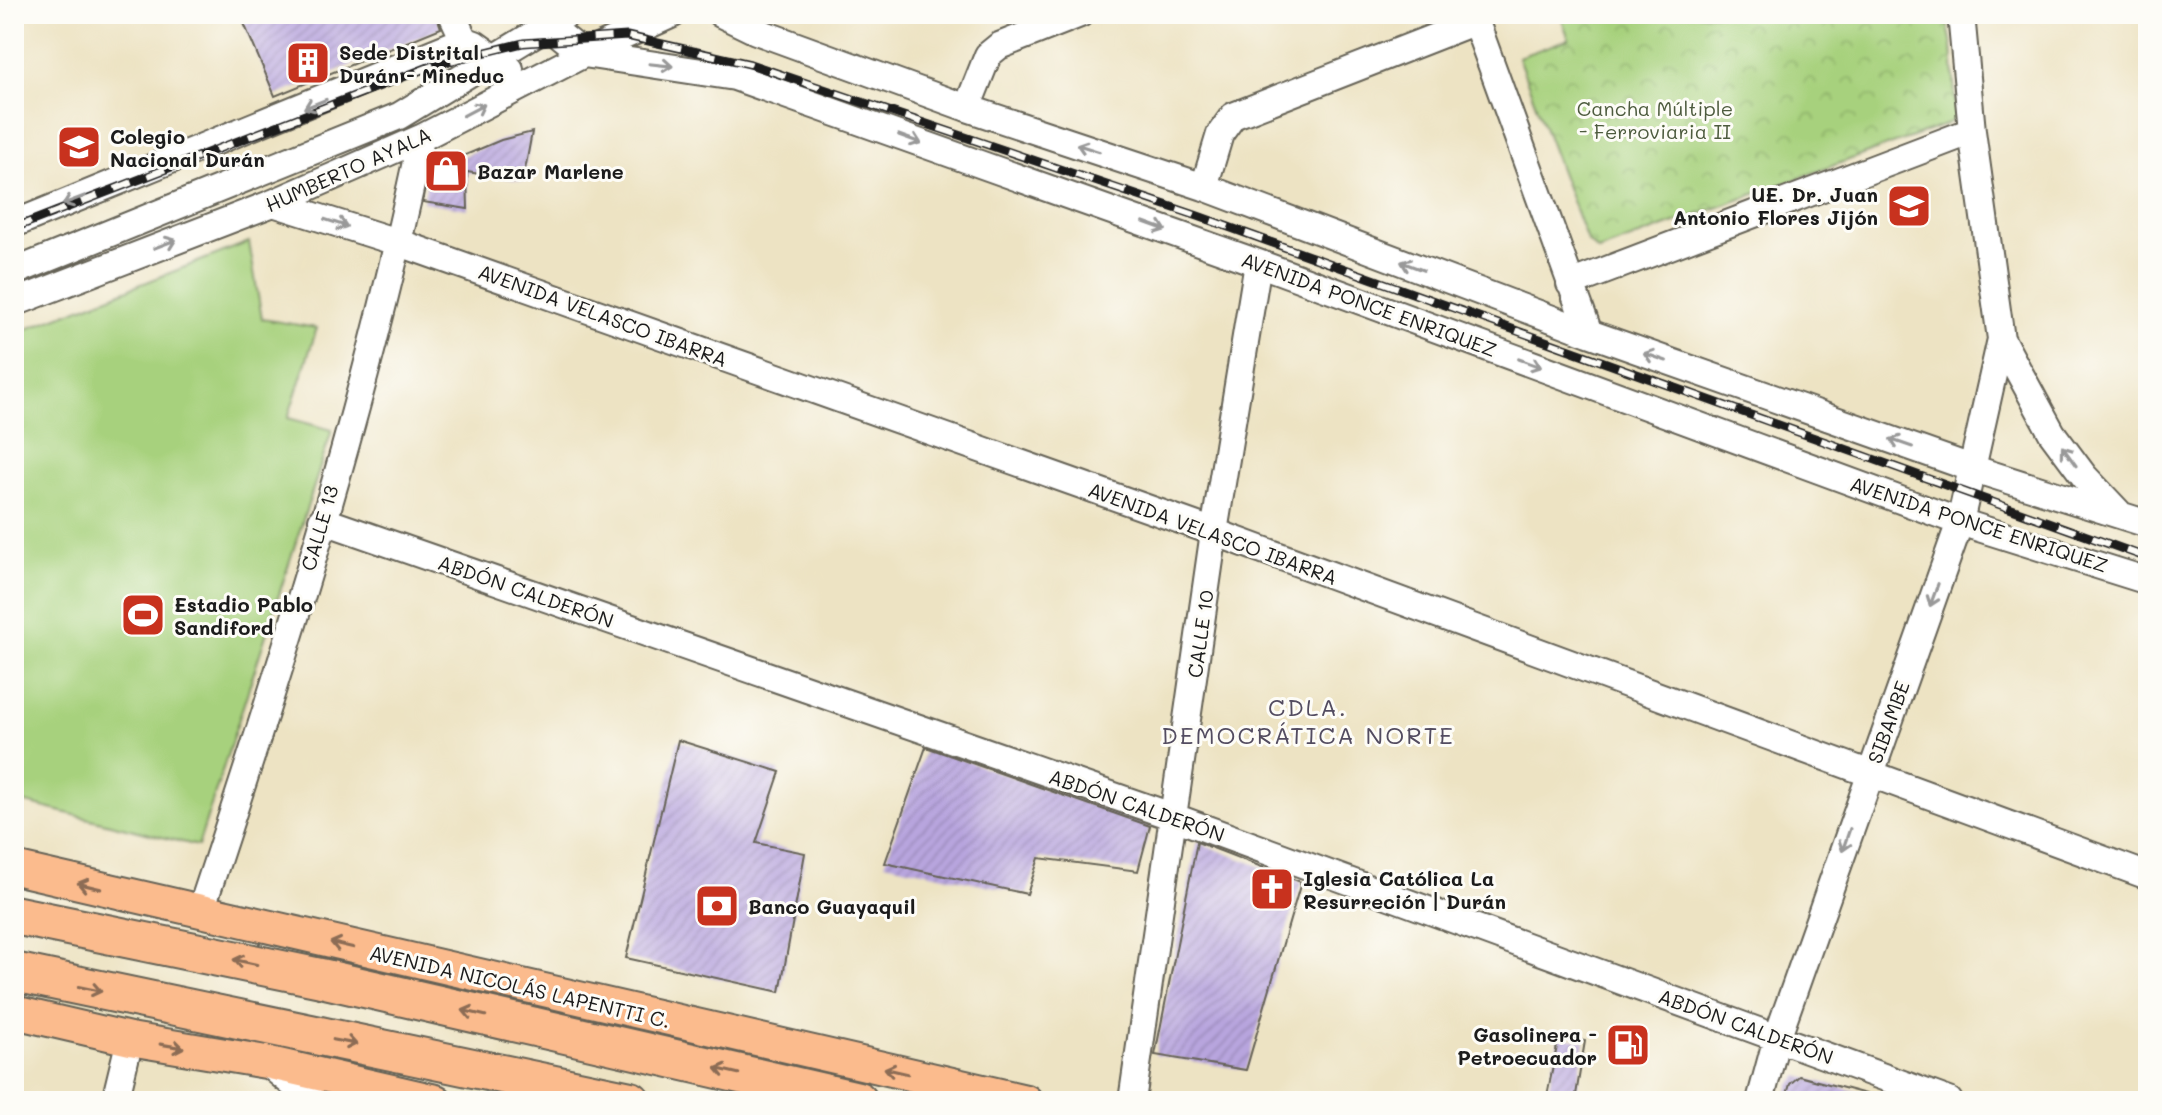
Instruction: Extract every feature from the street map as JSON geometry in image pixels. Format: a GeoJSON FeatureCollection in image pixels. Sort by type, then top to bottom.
{"type":"FeatureCollection","features":[{"type":"Feature","properties":{"kind":"highway","name":"AVENIDA NICOLÁS LAPENTTI C."},"geometry":{"type":"LineString","coordinates":[[14,915],[321,978],[858,1101]]}},
{"type":"Feature","properties":{"kind":"highway"},"geometry":{"type":"LineString","coordinates":[[14,972],[631,1101]]}},
{"type":"Feature","properties":{"kind":"main road","name":"AVENIDA NICOLÁS LAPENTTI C."},"geometry":{"type":"LineString","coordinates":[[14,868],[1026,1101]]}},
{"type":"Feature","properties":{"kind":"main road"},"geometry":{"type":"LineString","coordinates":[[14,1012],[130,1039],[266,1062],[436,1101]]}},
{"type":"Feature","properties":{"kind":"street"},"geometry":{"type":"LineString","coordinates":[[452,14],[464,40],[498,59],[526,82]]}},
{"type":"Feature","properties":{"kind":"street","name":"HUMBERTO AYALA"},"geometry":{"type":"LineString","coordinates":[[14,303],[273,203],[421,138],[526,82],[673,14]]}},
{"type":"Feature","properties":{"kind":"street"},"geometry":{"type":"LineString","coordinates":[[721,14],[756,31],[967,108],[1204,187],[1589,333],[1974,469],[2148,524]]}},
{"type":"Feature","properties":{"kind":"street"},"geometry":{"type":"LineString","coordinates":[[967,108],[988,55],[999,46],[1080,14]]}},
{"type":"Feature","properties":{"kind":"street","name":"SIBAMBE"},"geometry":{"type":"LineString","coordinates":[[1760,1101],[1777,1038],[1960,522],[2001,339],[1972,131],[1961,14]]}},
{"type":"Feature","properties":{"kind":"street"},"geometry":{"type":"LineString","coordinates":[[1204,187],[1220,134],[1233,116],[1474,17],[1589,333]]}},
{"type":"Feature","properties":{"kind":"street"},"geometry":{"type":"LineString","coordinates":[[558,20],[584,54]]}},
{"type":"Feature","properties":{"kind":"street","name":"HUMBERTO AYALA"},"geometry":{"type":"LineString","coordinates":[[14,272],[399,116],[558,20]]}},
{"type":"Feature","properties":{"kind":"street"},"geometry":{"type":"LineString","coordinates":[[14,224],[464,40]]}},
{"type":"Feature","properties":{"kind":"street","name":"AVENIDA PONCE ENRIQUEZ"},"geometry":{"type":"LineString","coordinates":[[584,54],[735,77],[1258,263],[1960,522],[2148,581]]}},
{"type":"Feature","properties":{"kind":"street"},"geometry":{"type":"LineString","coordinates":[[1570,284],[1972,131]]}},
{"type":"Feature","properties":{"kind":"street","name":"CALLE 13"},"geometry":{"type":"LineString","coordinates":[[200,913],[322,520],[400,243],[421,138]]}},
{"type":"Feature","properties":{"kind":"street","name":"AVENIDA VELASCO IBARRA"},"geometry":{"type":"LineString","coordinates":[[273,203],[400,243],[1214,532],[2148,876]]}},
{"type":"Feature","properties":{"kind":"street","name":"CALLE 10"},"geometry":{"type":"LineString","coordinates":[[1132,1101],[1214,532],[1258,263]]}},
{"type":"Feature","properties":{"kind":"street","name":"SIBAMBE"},"geometry":{"type":"LineString","coordinates":[[2001,339],[2052,433],[2084,476],[2121,515]]}},
{"type":"Feature","properties":{"kind":"street","name":"ABDÓN CALDERÓN"},"geometry":{"type":"LineString","coordinates":[[322,520],[1174,817],[1949,1101]]}},
{"type":"Feature","properties":{"kind":"street"},"geometry":{"type":"LineString","coordinates":[[115,1101],[130,1039]]}},
{"type":"Feature","properties":{"kind":"street"},"geometry":{"type":"LineString","coordinates":[[266,1062],[313,1101]]}},
{"type":"Feature","properties":{"kind":"green space","name":"Cancha Múltiple - Ferroviaria II"},"geometry":{"type":"Polygon","coordinates":[[[1560,14],[1945,14],[1952,44],[1956,118],[1945,125],[1598,251],[1587,241],[1518,57],[1569,39],[1560,14]]]}},
{"type":"Feature","properties":{"kind":"green space","name":"Estadio Pablo Sandiford"},"geometry":{"type":"Polygon","coordinates":[[[249,242],[262,319],[317,328],[288,418],[332,430],[198,846],[14,800],[14,334],[249,242]]]}},
{"type":"Feature","properties":{"kind":"building","name":"Sede Distrital Durán - Mineduc"},"geometry":{"type":"Polygon","coordinates":[[[240,14],[436,14],[441,28],[275,96],[240,14]]]}},
{"type":"Feature","properties":{"kind":"building"},"geometry":{"type":"Polygon","coordinates":[[[532,132],[523,181],[467,172],[468,209],[423,202],[428,178],[441,167],[437,167],[501,140],[532,132]]]}},
{"type":"Feature","properties":{"kind":"building","name":"Banco Guayaquil"},"geometry":{"type":"Polygon","coordinates":[[[678,740],[780,772],[756,843],[805,853],[780,992],[626,958],[678,740]]]}},
{"type":"Feature","properties":{"kind":"building"},"geometry":{"type":"Polygon","coordinates":[[[926,747],[1150,826],[1138,871],[1039,858],[1027,894],[885,863],[926,747]]]}},
{"type":"Feature","properties":{"kind":"building"},"geometry":{"type":"Polygon","coordinates":[[[1197,842],[1301,882],[1246,1070],[1155,1055],[1197,842]]]}},
{"type":"Feature","properties":{"kind":"building"},"geometry":{"type":"Polygon","coordinates":[[[1559,1036],[1585,1041],[1575,1101],[1546,1101],[1559,1036]]]}},
{"type":"Feature","properties":{"kind":"building"},"geometry":{"type":"Polygon","coordinates":[[[1799,1076],[1866,1094],[1865,1101],[1785,1101],[1790,1084],[1799,1076]]]}},
{"type":"Feature","properties":{"kind":"railway"},"geometry":{"type":"LineString","coordinates":[[14,228],[434,65],[523,43],[627,36],[750,64],[1198,216],[2148,558]]}},
{"type":"Feature","properties":{"kind":"place","name":"Sede Distrital Durán - Mineduc"},"geometry":{"type":"Point","coordinates":[308,63]}},
{"type":"Feature","properties":{"kind":"place","name":"Colegio Nacional Durán"},"geometry":{"type":"Point","coordinates":[79,147]}},
{"type":"Feature","properties":{"kind":"place","name":"Bazar Marlene"},"geometry":{"type":"Point","coordinates":[446,171]}},
{"type":"Feature","properties":{"kind":"place","name":"UE. Dr. Juan Antonio Flores Jijón"},"geometry":{"type":"Point","coordinates":[1909,206]}},
{"type":"Feature","properties":{"kind":"place","name":"Estadio Pablo Sandiford"},"geometry":{"type":"Point","coordinates":[143,615]}},
{"type":"Feature","properties":{"kind":"place","name":"Iglesia Católica La Resurreción | Durán"},"geometry":{"type":"Point","coordinates":[1272,889]}},
{"type":"Feature","properties":{"kind":"place","name":"Banco Guayaquil"},"geometry":{"type":"Point","coordinates":[717,906]}},
{"type":"Feature","properties":{"kind":"place","name":"Gasolinera - Petroecuador"},"geometry":{"type":"Point","coordinates":[1628,1045]}},
{"type":"Feature","properties":{"kind":"district","name":"CDLA. DEMOCRÁTICA NORTE"},"geometry":{"type":"Point","coordinates":[1308,720]}}]}
